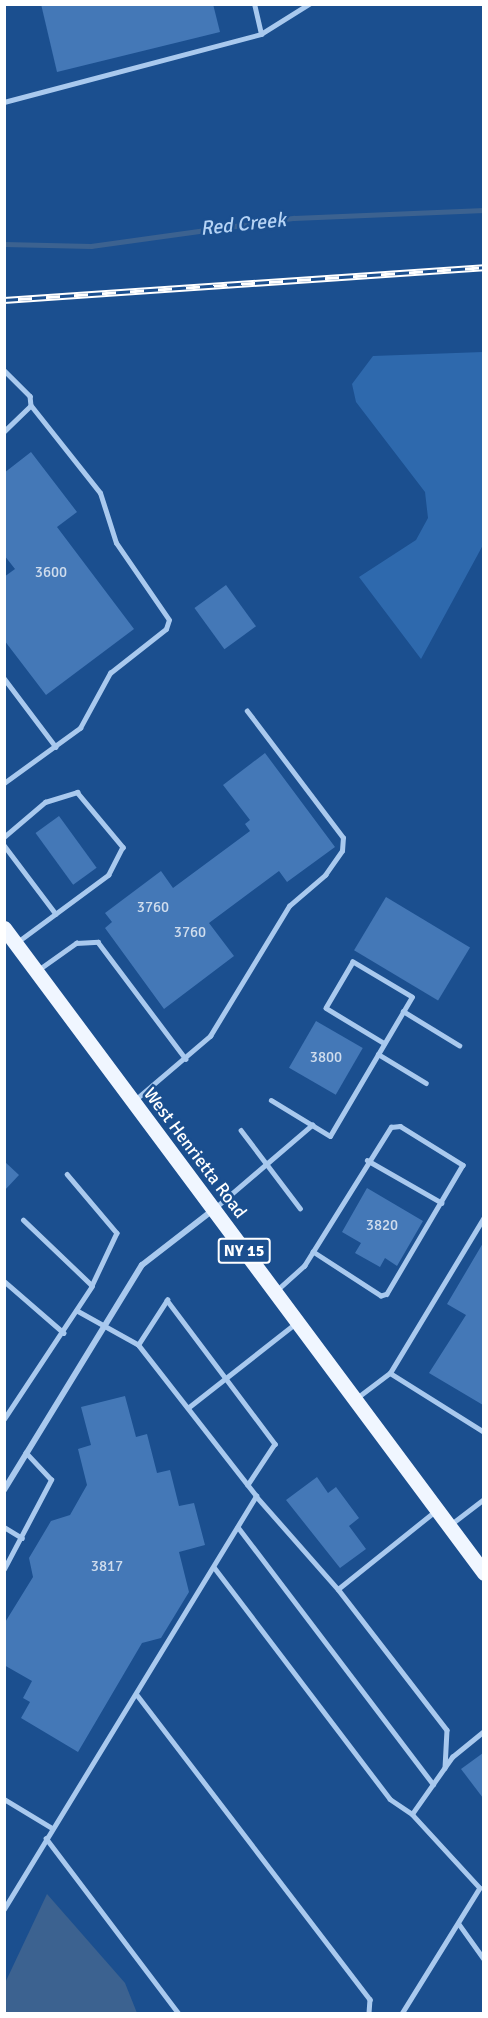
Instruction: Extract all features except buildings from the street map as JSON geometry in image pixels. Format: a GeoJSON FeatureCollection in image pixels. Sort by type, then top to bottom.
{"type":"FeatureCollection","features":[{"type":"Feature","properties":{"kind":"main road","name":"West Henrietta Road"},"geometry":{"type":"LineString","coordinates":[[8,935],[483,1573]]}},
{"type":"Feature","properties":{"kind":"street"},"geometry":{"type":"LineString","coordinates":[[5,1489],[103,1325],[142,1265],[213,1210]]}},
{"type":"Feature","properties":{"kind":"lane"},"geometry":{"type":"LineString","coordinates":[[254,4],[261,34]]}},
{"type":"Feature","properties":{"kind":"lane"},"geometry":{"type":"LineString","coordinates":[[4,102],[261,34],[309,4]]}},
{"type":"Feature","properties":{"kind":"lane"},"geometry":{"type":"LineString","coordinates":[[4,370],[30,396],[32,405],[100,493],[116,543],[169,620],[166,629],[110,673],[80,728],[4,783]]}},
{"type":"Feature","properties":{"kind":"lane"},"geometry":{"type":"LineString","coordinates":[[4,432],[32,405]]}},
{"type":"Feature","properties":{"kind":"lane"},"geometry":{"type":"LineString","coordinates":[[4,678],[56,747]]}},
{"type":"Feature","properties":{"kind":"lane"},"geometry":{"type":"LineString","coordinates":[[132,1101],[186,1059],[210,1036],[289,906],[326,875],[342,851],[343,838],[247,711]]}},
{"type":"Feature","properties":{"kind":"lane"},"geometry":{"type":"LineString","coordinates":[[4,837],[63,792],[85,796],[123,847],[121,858],[109,874],[56,914],[8,935]]}},
{"type":"Feature","properties":{"kind":"lane"},"geometry":{"type":"LineString","coordinates":[[4,845],[56,914]]}},
{"type":"Feature","properties":{"kind":"lane"},"geometry":{"type":"LineString","coordinates":[[36,971],[76,943],[98,942],[186,1059]]}},
{"type":"Feature","properties":{"kind":"lane"},"geometry":{"type":"LineString","coordinates":[[271,1100],[330,1136],[412,997],[353,962],[326,1008],[384,1043]]}},
{"type":"Feature","properties":{"kind":"lane"},"geometry":{"type":"LineString","coordinates":[[403,1011],[459,1045]]}},
{"type":"Feature","properties":{"kind":"lane"},"geometry":{"type":"LineString","coordinates":[[378,1054],[426,1083]]}},
{"type":"Feature","properties":{"kind":"lane"},"geometry":{"type":"LineString","coordinates":[[213,1210],[312,1125]]}},
{"type":"Feature","properties":{"kind":"lane"},"geometry":{"type":"LineString","coordinates":[[274,1292],[313,1252],[382,1136],[399,1126],[463,1165],[387,1294],[381,1296],[313,1252]]}},
{"type":"Feature","properties":{"kind":"lane"},"geometry":{"type":"LineString","coordinates":[[241,1130],[300,1208]]}},
{"type":"Feature","properties":{"kind":"lane"},"geometry":{"type":"LineString","coordinates":[[367,1160],[442,1203]]}},
{"type":"Feature","properties":{"kind":"lane"},"geometry":{"type":"LineString","coordinates":[[4,1419],[64,1333],[92,1286],[117,1233],[67,1174]]}},
{"type":"Feature","properties":{"kind":"lane"},"geometry":{"type":"LineString","coordinates":[[354,1400],[390,1373],[483,1217]]}},
{"type":"Feature","properties":{"kind":"lane"},"geometry":{"type":"LineString","coordinates":[[23,1220],[92,1286]]}},
{"type":"Feature","properties":{"kind":"lane"},"geometry":{"type":"LineString","coordinates":[[4,1281],[64,1333]]}},
{"type":"Feature","properties":{"kind":"lane"},"geometry":{"type":"LineString","coordinates":[[138,1345],[166,1300],[274,1444],[248,1485]]}},
{"type":"Feature","properties":{"kind":"lane"},"geometry":{"type":"LineString","coordinates":[[77,1311],[138,1345],[189,1407],[256,1496],[338,1588],[447,1730],[445,1768]]}},
{"type":"Feature","properties":{"kind":"lane"},"geometry":{"type":"LineString","coordinates":[[189,1407],[297,1323]]}},
{"type":"Feature","properties":{"kind":"lane"},"geometry":{"type":"LineString","coordinates":[[390,1373],[483,1432]]}},
{"type":"Feature","properties":{"kind":"lane"},"geometry":{"type":"LineString","coordinates":[[4,1569],[51,1480],[26,1453]]}},
{"type":"Feature","properties":{"kind":"lane"},"geometry":{"type":"LineString","coordinates":[[4,1909],[52,1828],[138,1696],[256,1496]]}},
{"type":"Feature","properties":{"kind":"lane"},"geometry":{"type":"LineString","coordinates":[[448,1526],[483,1499]]}},
{"type":"Feature","properties":{"kind":"lane"},"geometry":{"type":"LineString","coordinates":[[338,1588],[436,1510]]}},
{"type":"Feature","properties":{"kind":"lane"},"geometry":{"type":"LineString","coordinates":[[4,1527],[22,1538]]}},
{"type":"Feature","properties":{"kind":"lane"},"geometry":{"type":"LineString","coordinates":[[238,1527],[433,1784]]}},
{"type":"Feature","properties":{"kind":"lane"},"geometry":{"type":"LineString","coordinates":[[214,1567],[390,1799],[412,1814],[482,1886],[402,2013]]}},
{"type":"Feature","properties":{"kind":"lane"},"geometry":{"type":"LineString","coordinates":[[138,1696],[370,1999],[369,2013]]}},
{"type":"Feature","properties":{"kind":"lane"},"geometry":{"type":"LineString","coordinates":[[412,1814],[445,1768],[483,1731]]}},
{"type":"Feature","properties":{"kind":"lane"},"geometry":{"type":"LineString","coordinates":[[4,1799],[52,1828]]}},
{"type":"Feature","properties":{"kind":"lane"},"geometry":{"type":"LineString","coordinates":[[46,1838],[179,2013]]}},
{"type":"Feature","properties":{"kind":"lane"},"geometry":{"type":"LineString","coordinates":[[459,1924],[483,1959]]}},
{"type":"Feature","properties":{"kind":"shaded area"},"geometry":{"type":"Polygon","coordinates":[[[483,352],[483,545],[421,659],[359,577],[416,540],[428,518],[425,492],[356,402],[352,384],[373,356],[483,352]]]}},
{"type":"Feature","properties":{"kind":"shaded area"},"geometry":{"type":"Polygon","coordinates":[[[47,1894],[125,1983],[137,2013],[5,2013],[5,1983],[47,1894]]]}},
{"type":"Feature","properties":{"kind":"waterway","name":"Red Creek"},"geometry":{"type":"LineString","coordinates":[[4,244],[91,246],[294,218],[484,210]]}},
{"type":"Feature","properties":{"kind":"railway"},"geometry":{"type":"LineString","coordinates":[[4,300],[484,267]]}}]}
